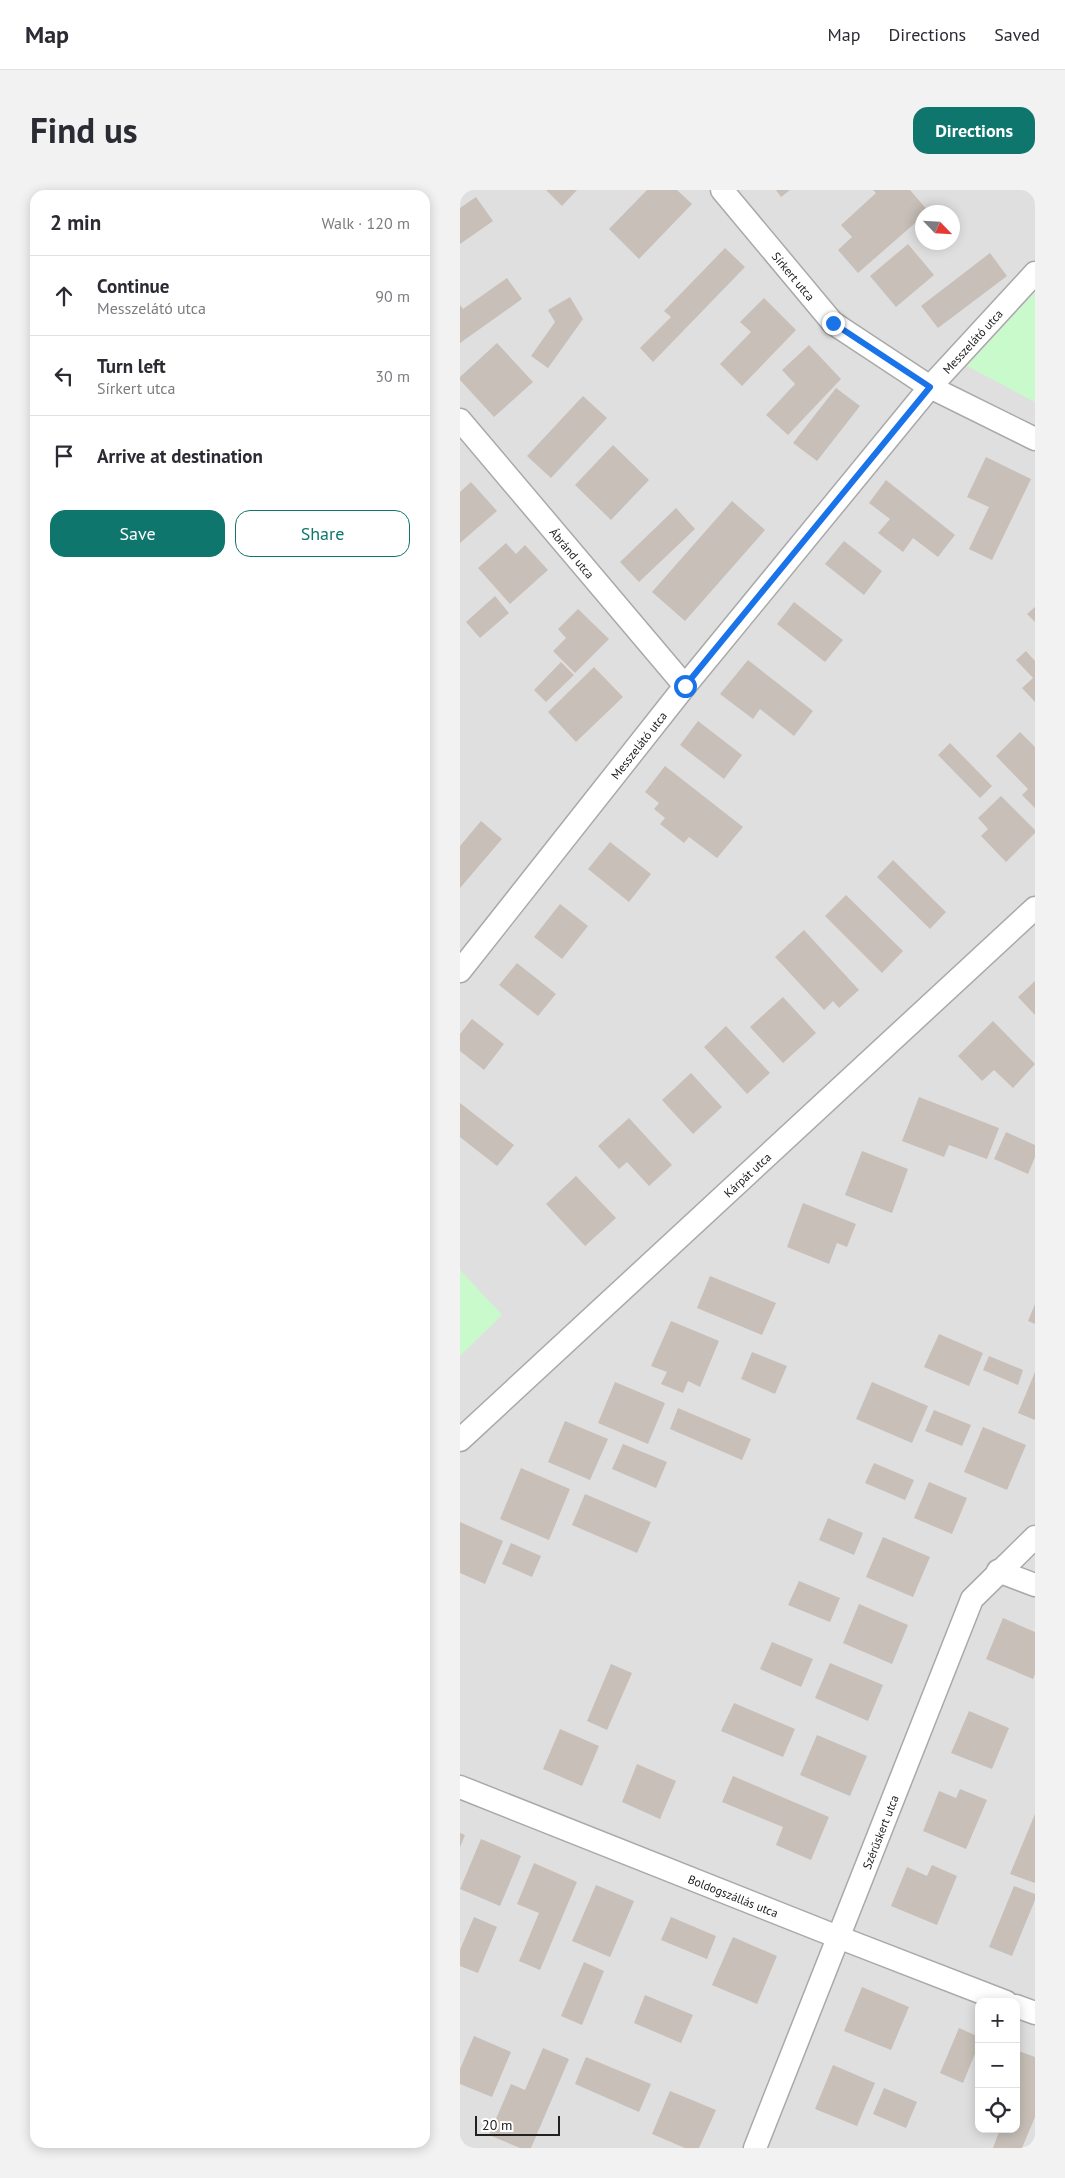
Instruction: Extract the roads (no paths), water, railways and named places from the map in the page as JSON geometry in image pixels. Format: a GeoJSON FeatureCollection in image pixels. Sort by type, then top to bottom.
{"type":"FeatureCollection","features":[{"type":"Feature","properties":{"kind":"street","name":"Sírkert utca"},"geometry":{"type":"LineString","coordinates":[[722,190],[833,323],[930,387],[1035,438]]}},
{"type":"Feature","properties":{"kind":"street","name":"Messzelátó utca"},"geometry":{"type":"LineString","coordinates":[[460,971],[685,686],[930,387],[1035,273]]}},
{"type":"Feature","properties":{"kind":"street","name":"Ábránd utca"},"geometry":{"type":"LineString","coordinates":[[460,420],[685,686]]}},
{"type":"Feature","properties":{"kind":"street","name":"Kárpát utca"},"geometry":{"type":"LineString","coordinates":[[460,1440],[1035,908]]}},
{"type":"Feature","properties":{"kind":"street","name":"Szérűskert utca"},"geometry":{"type":"LineString","coordinates":[[755,2148],[972,1599],[998,1571],[1035,1537]]}},
{"type":"Feature","properties":{"kind":"street"},"geometry":{"type":"LineString","coordinates":[[998,1571],[1035,1585]]}},
{"type":"Feature","properties":{"kind":"street","name":"Boldogszállás utca"},"geometry":{"type":"LineString","coordinates":[[460,1787],[996,1998]]}},
{"type":"Feature","properties":{"kind":"street"},"geometry":{"type":"LineString","coordinates":[[1020,2007],[1035,2013]]}}]}
